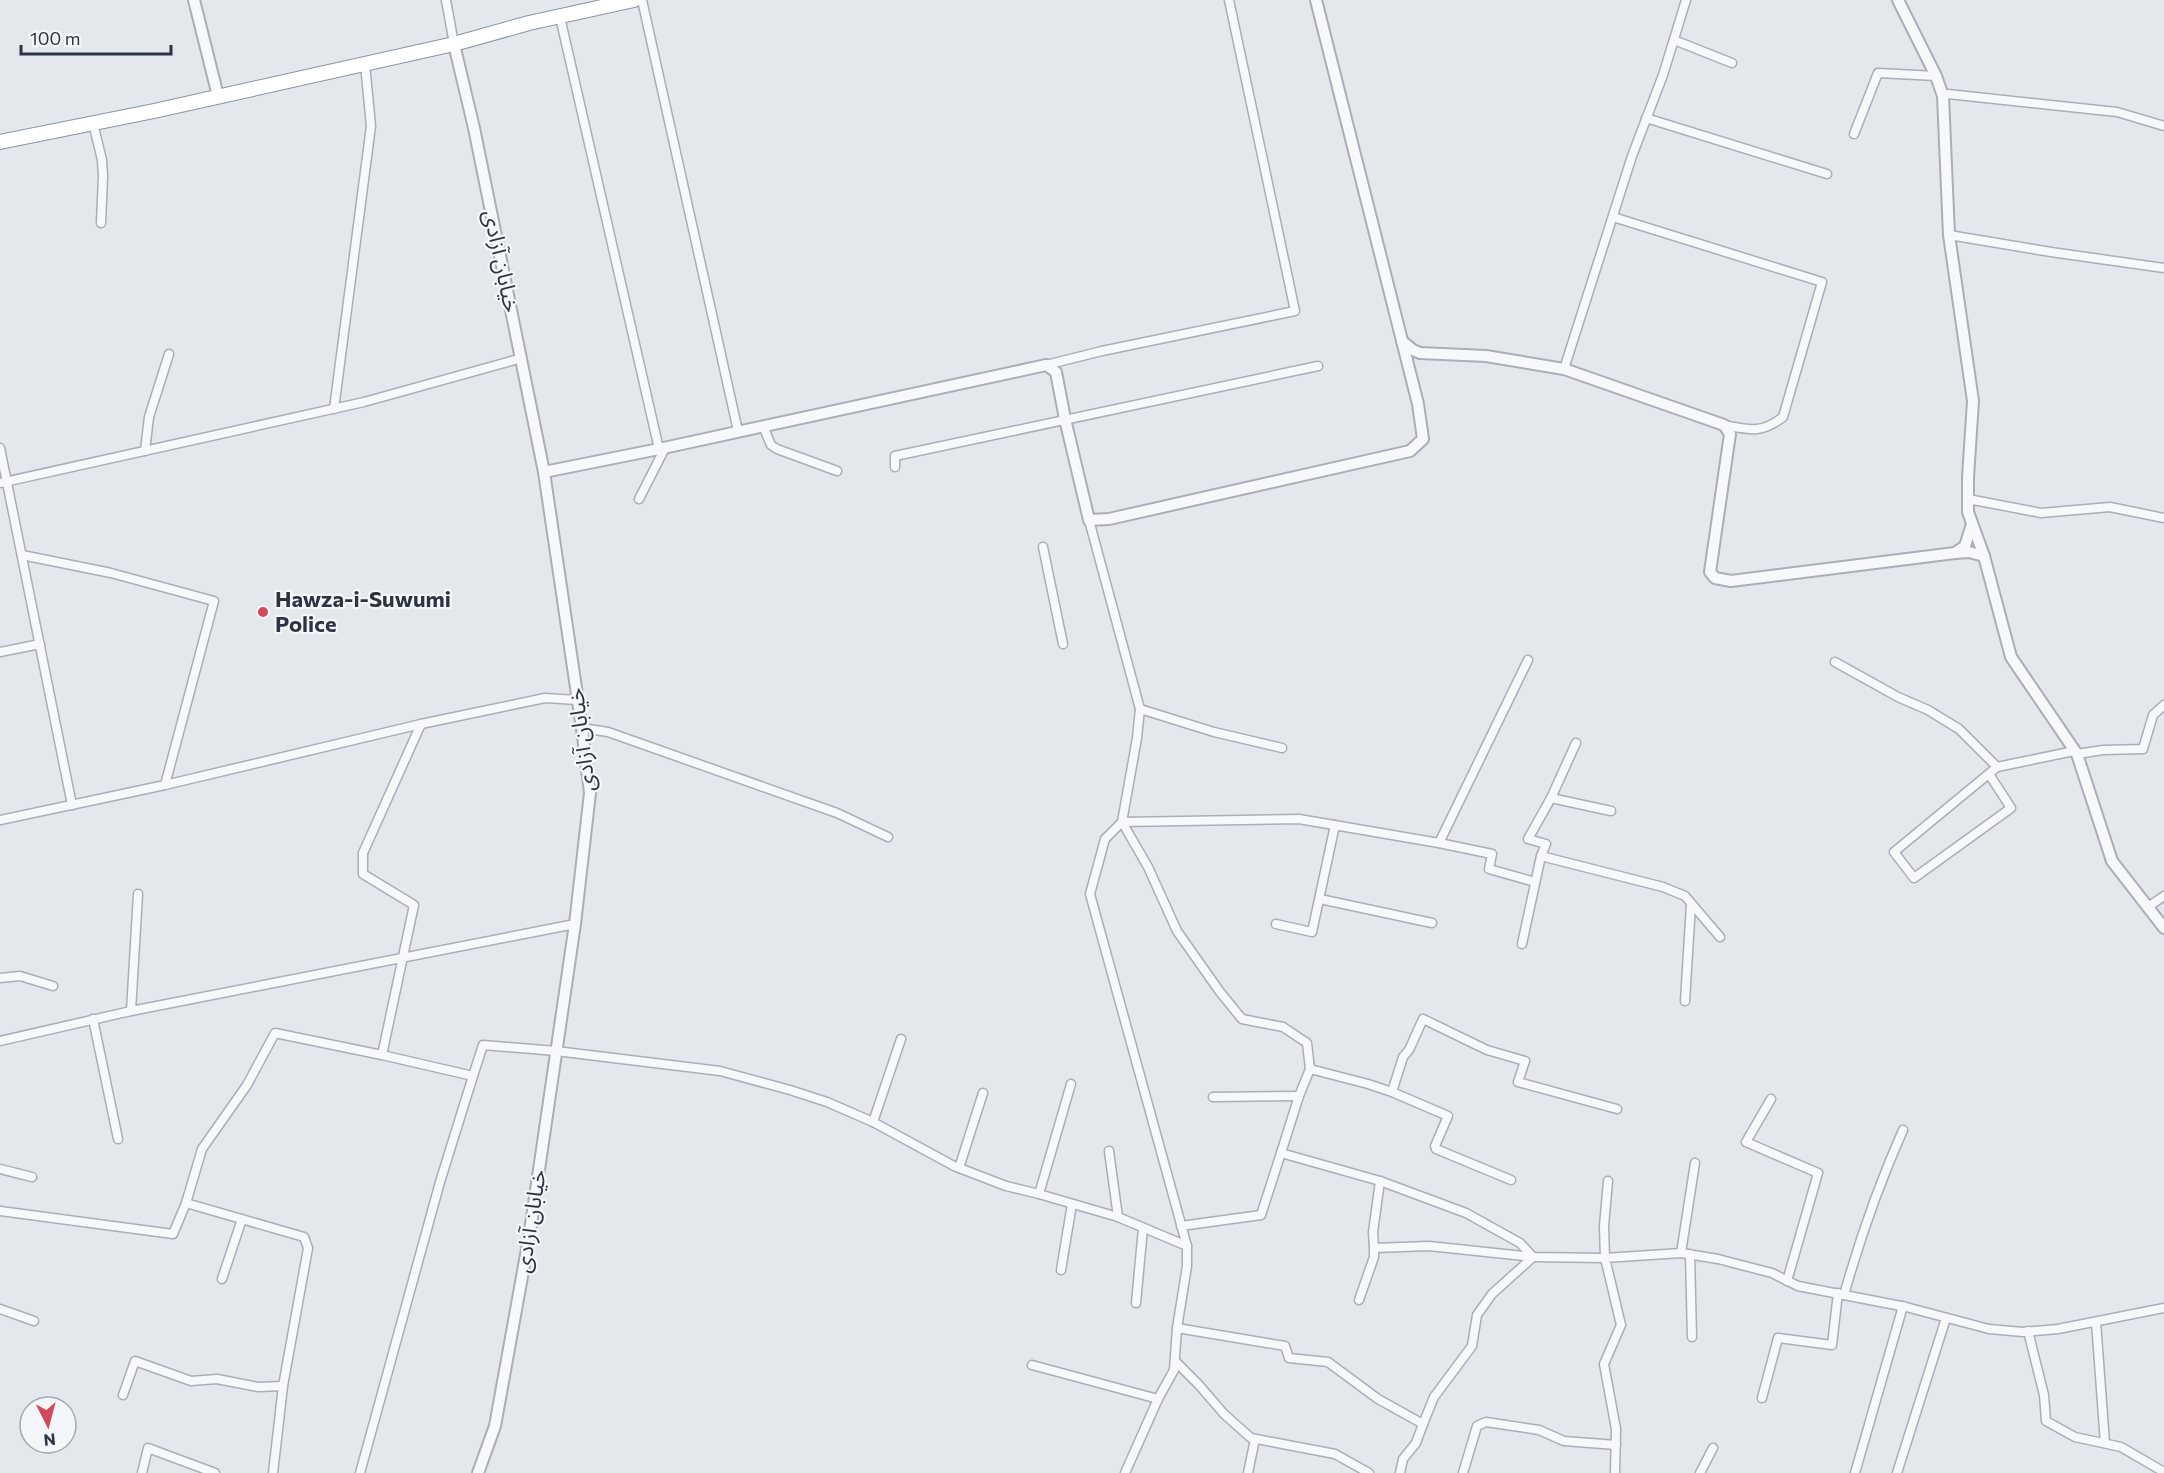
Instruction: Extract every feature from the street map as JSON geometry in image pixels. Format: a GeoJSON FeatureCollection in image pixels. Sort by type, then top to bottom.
{"type":"FeatureCollection","features":[{"type":"Feature","properties":{"kind":"highway"},"geometry":{"type":"LineString","coordinates":[[0,142],[365,64],[634,0]]}},
{"type":"Feature","properties":{"kind":"street"},"geometry":{"type":"LineString","coordinates":[[194,0],[218,96]]}},
{"type":"Feature","properties":{"kind":"street"},"geometry":{"type":"LineString","coordinates":[[446,0],[454,44]]}},
{"type":"Feature","properties":{"kind":"street"},"geometry":{"type":"LineString","coordinates":[[642,0],[738,431]]}},
{"type":"Feature","properties":{"kind":"street"},"geometry":{"type":"LineString","coordinates":[[544,472],[662,449],[1102,351],[1295,311],[1229,0]]}},
{"type":"Feature","properties":{"kind":"street"},"geometry":{"type":"LineString","coordinates":[[1089,520],[1109,519],[1410,451],[1423,439],[1422,423],[1409,369],[1316,0]]}},
{"type":"Feature","properties":{"kind":"street"},"geometry":{"type":"LineString","coordinates":[[1564,369],[1686,0]]}},
{"type":"Feature","properties":{"kind":"street"},"geometry":{"type":"LineString","coordinates":[[1898,0],[1936,76],[1943,96],[1949,235],[1973,401],[1968,512],[1984,556],[2011,657],[2076,752],[2112,861],[2164,928]]}},
{"type":"Feature","properties":{"kind":"street"},"geometry":{"type":"LineString","coordinates":[[560,17],[662,449],[639,499]]}},
{"type":"Feature","properties":{"kind":"street"},"geometry":{"type":"LineString","coordinates":[[1674,40],[1732,63]]}},
{"type":"Feature","properties":{"kind":"street","name":"خیابان آزادی"},"geometry":{"type":"LineString","coordinates":[[454,44],[474,128],[544,472],[590,793],[575,924],[529,1238],[495,1426],[478,1473]]}},
{"type":"Feature","properties":{"kind":"street"},"geometry":{"type":"LineString","coordinates":[[334,409],[371,126],[365,64]]}},
{"type":"Feature","properties":{"kind":"street"},"geometry":{"type":"LineString","coordinates":[[1854,134],[1878,73],[1936,76]]}},
{"type":"Feature","properties":{"kind":"street"},"geometry":{"type":"LineString","coordinates":[[1943,96],[1948,94],[2118,112],[2164,126]]}},
{"type":"Feature","properties":{"kind":"street"},"geometry":{"type":"LineString","coordinates":[[1646,118],[1827,174]]}},
{"type":"Feature","properties":{"kind":"street"},"geometry":{"type":"LineString","coordinates":[[93,123],[102,160],[101,223]]}},
{"type":"Feature","properties":{"kind":"street"},"geometry":{"type":"LineString","coordinates":[[1402,341],[1420,353],[1486,356],[1564,369],[1724,425],[1747,430],[1768,428],[1783,417],[1822,282],[1613,217]]}},
{"type":"Feature","properties":{"kind":"street"},"geometry":{"type":"LineString","coordinates":[[1949,235],[2164,268]]}},
{"type":"Feature","properties":{"kind":"street"},"geometry":{"type":"LineString","coordinates":[[1409,369],[1420,353]]}},
{"type":"Feature","properties":{"kind":"street"},"geometry":{"type":"LineString","coordinates":[[145,451],[148,417],[169,354]]}},
{"type":"Feature","properties":{"kind":"street"},"geometry":{"type":"LineString","coordinates":[[3,482],[334,409],[522,358]]}},
{"type":"Feature","properties":{"kind":"street"},"geometry":{"type":"LineString","coordinates":[[1046,365],[1056,372],[1089,520],[1140,709],[1122,822],[1105,839],[1090,894],[1186,1246],[1187,1266],[1177,1328],[1174,1370],[1158,1399],[1125,1473]]}},
{"type":"Feature","properties":{"kind":"street"},"geometry":{"type":"LineString","coordinates":[[895,467],[895,456],[1318,366]]}},
{"type":"Feature","properties":{"kind":"street"},"geometry":{"type":"LineString","coordinates":[[1724,425],[1730,434],[1710,572],[1715,578],[1731,581],[1955,553],[1969,552],[1984,556]]}},
{"type":"Feature","properties":{"kind":"street"},"geometry":{"type":"LineString","coordinates":[[763,426],[771,445],[777,449],[837,471]]}},
{"type":"Feature","properties":{"kind":"street"},"geometry":{"type":"LineString","coordinates":[[0,448],[3,482],[22,555],[72,805]]}},
{"type":"Feature","properties":{"kind":"street"},"geometry":{"type":"LineString","coordinates":[[1968,499],[2041,513],[2110,507],[2164,518]]}},
{"type":"Feature","properties":{"kind":"street"},"geometry":{"type":"LineString","coordinates":[[1955,553],[1965,546],[1972,524]]}},
{"type":"Feature","properties":{"kind":"street"},"geometry":{"type":"LineString","coordinates":[[1043,547],[1064,644]]}},
{"type":"Feature","properties":{"kind":"street"},"geometry":{"type":"LineString","coordinates":[[22,555],[111,573],[214,601],[165,785]]}},
{"type":"Feature","properties":{"kind":"street"},"geometry":{"type":"LineString","coordinates":[[0,652],[39,644]]}},
{"type":"Feature","properties":{"kind":"street"},"geometry":{"type":"LineString","coordinates":[[1439,843],[1528,660]]}},
{"type":"Feature","properties":{"kind":"street"},"geometry":{"type":"LineString","coordinates":[[1836,662],[1898,697],[1928,710],[1959,729],[1997,767]]}},
{"type":"Feature","properties":{"kind":"street"},"geometry":{"type":"LineString","coordinates":[[0,820],[165,785],[421,724],[545,698],[577,700]]}},
{"type":"Feature","properties":{"kind":"street"},"geometry":{"type":"LineString","coordinates":[[1989,774],[2011,808],[1914,878],[1894,852],[1997,767],[2076,752],[2143,749],[2153,715],[2164,705]]}},
{"type":"Feature","properties":{"kind":"street"},"geometry":{"type":"LineString","coordinates":[[1140,709],[1214,732],[1282,748]]}},
{"type":"Feature","properties":{"kind":"street"},"geometry":{"type":"LineString","coordinates":[[382,1055],[414,905],[363,874],[363,853],[421,724]]}},
{"type":"Feature","properties":{"kind":"street"},"geometry":{"type":"LineString","coordinates":[[582,728],[608,732],[837,813],[888,837]]}},
{"type":"Feature","properties":{"kind":"street"},"geometry":{"type":"LineString","coordinates":[[1522,944],[1541,856],[1546,844],[1528,839],[1551,798],[1576,743]]}},
{"type":"Feature","properties":{"kind":"street"},"geometry":{"type":"LineString","coordinates":[[1551,798],[1611,811]]}},
{"type":"Feature","properties":{"kind":"street"},"geometry":{"type":"LineString","coordinates":[[1122,822],[1299,819],[1492,854],[1489,869],[1535,882]]}},
{"type":"Feature","properties":{"kind":"street"},"geometry":{"type":"LineString","coordinates":[[1122,822],[1148,867],[1177,931],[1242,1019],[1283,1027],[1307,1043],[1310,1069],[1299,1096],[1261,1215],[1181,1226]]}},
{"type":"Feature","properties":{"kind":"street"},"geometry":{"type":"LineString","coordinates":[[1276,924],[1312,932],[1335,825]]}},
{"type":"Feature","properties":{"kind":"street"},"geometry":{"type":"LineString","coordinates":[[1541,856],[1663,887],[1684,896],[1720,938]]}},
{"type":"Feature","properties":{"kind":"street"},"geometry":{"type":"LineString","coordinates":[[131,1011],[138,894]]}},
{"type":"Feature","properties":{"kind":"street"},"geometry":{"type":"LineString","coordinates":[[2148,907],[2164,896]]}},
{"type":"Feature","properties":{"kind":"street"},"geometry":{"type":"LineString","coordinates":[[1320,899],[1432,923]]}},
{"type":"Feature","properties":{"kind":"street"},"geometry":{"type":"LineString","coordinates":[[1684,1001],[1692,904]]}},
{"type":"Feature","properties":{"kind":"street"},"geometry":{"type":"LineString","coordinates":[[0,1041],[131,1011],[575,924]]}},
{"type":"Feature","properties":{"kind":"street"},"geometry":{"type":"LineString","coordinates":[[0,978],[20,976],[53,986]]}},
{"type":"Feature","properties":{"kind":"street"},"geometry":{"type":"LineString","coordinates":[[93,1019],[118,1139]]}},
{"type":"Feature","properties":{"kind":"street"},"geometry":{"type":"LineString","coordinates":[[1392,1092],[1403,1057],[1409,1050],[1422,1019],[1486,1050],[1525,1061],[1518,1082],[1617,1109]]}},
{"type":"Feature","properties":{"kind":"street"},"geometry":{"type":"LineString","coordinates":[[0,1211],[173,1234],[186,1203],[202,1149],[247,1084],[274,1033],[472,1076]]}},
{"type":"Feature","properties":{"kind":"street"},"geometry":{"type":"LineString","coordinates":[[873,1122],[901,1039]]}},
{"type":"Feature","properties":{"kind":"street"},"geometry":{"type":"LineString","coordinates":[[360,1473],[440,1182],[483,1045],[556,1051],[720,1071],[827,1102],[873,1122],[959,1168],[1006,1186],[1118,1217],[1186,1246]]}},
{"type":"Feature","properties":{"kind":"street"},"geometry":{"type":"LineString","coordinates":[[1310,1069],[1392,1092],[1448,1116],[1435,1146],[1436,1149],[1511,1180]]}},
{"type":"Feature","properties":{"kind":"street"},"geometry":{"type":"LineString","coordinates":[[1040,1194],[1071,1084]]}},
{"type":"Feature","properties":{"kind":"street"},"geometry":{"type":"LineString","coordinates":[[959,1168],[983,1093]]}},
{"type":"Feature","properties":{"kind":"street"},"geometry":{"type":"LineString","coordinates":[[1213,1097],[1299,1096]]}},
{"type":"Feature","properties":{"kind":"street"},"geometry":{"type":"LineString","coordinates":[[1771,1099],[1746,1142],[1818,1173],[1787,1281]]}},
{"type":"Feature","properties":{"kind":"street"},"geometry":{"type":"LineString","coordinates":[[1762,1398],[1778,1338],[1832,1345],[1841,1294],[1883,1175],[1903,1130]]}},
{"type":"Feature","properties":{"kind":"street"},"geometry":{"type":"LineString","coordinates":[[1109,1150],[1118,1217]]}},
{"type":"Feature","properties":{"kind":"street"},"geometry":{"type":"LineString","coordinates":[[1281,1153],[1380,1181],[1466,1213],[1520,1243],[1533,1257]]}},
{"type":"Feature","properties":{"kind":"street"},"geometry":{"type":"LineString","coordinates":[[1692,1337],[1685,1254],[1695,1163]]}},
{"type":"Feature","properties":{"kind":"street"},"geometry":{"type":"LineString","coordinates":[[0,1169],[32,1178]]}},
{"type":"Feature","properties":{"kind":"street"},"geometry":{"type":"LineString","coordinates":[[1359,1300],[1374,1257],[1372,1232],[1380,1181]]}},
{"type":"Feature","properties":{"kind":"street"},"geometry":{"type":"LineString","coordinates":[[1608,1181],[1604,1226],[1605,1258],[1621,1325],[1604,1364],[1616,1429],[1615,1473]]}},
{"type":"Feature","properties":{"kind":"street"},"geometry":{"type":"LineString","coordinates":[[186,1203],[304,1237],[308,1248],[283,1386],[273,1473]]}},
{"type":"Feature","properties":{"kind":"street"},"geometry":{"type":"LineString","coordinates":[[1062,1270],[1072,1204]]}},
{"type":"Feature","properties":{"kind":"street"},"geometry":{"type":"LineString","coordinates":[[222,1279],[242,1219]]}},
{"type":"Feature","properties":{"kind":"street"},"geometry":{"type":"LineString","coordinates":[[1136,1303],[1143,1228]]}},
{"type":"Feature","properties":{"kind":"street"},"geometry":{"type":"LineString","coordinates":[[1374,1248],[1429,1246],[1533,1257],[1605,1258],[1685,1254],[1772,1273],[1798,1286],[1903,1306],[1989,1329],[2028,1331],[2058,1329],[2164,1308]]}},
{"type":"Feature","properties":{"kind":"street"},"geometry":{"type":"LineString","coordinates":[[1400,1473],[1403,1459],[1416,1443],[1434,1397],[1472,1347],[1477,1315],[1492,1294],[1533,1257]]}},
{"type":"Feature","properties":{"kind":"street"},"geometry":{"type":"LineString","coordinates":[[1855,1473],[1903,1306]]}},
{"type":"Feature","properties":{"kind":"street"},"geometry":{"type":"LineString","coordinates":[[0,1309],[34,1321]]}},
{"type":"Feature","properties":{"kind":"street"},"geometry":{"type":"LineString","coordinates":[[1897,1473],[1946,1318]]}},
{"type":"Feature","properties":{"kind":"street"},"geometry":{"type":"LineString","coordinates":[[2096,1322],[2105,1443]]}},
{"type":"Feature","properties":{"kind":"street"},"geometry":{"type":"LineString","coordinates":[[1177,1328],[1285,1346],[1289,1358],[1328,1362],[1378,1399],[1423,1424]]}},
{"type":"Feature","properties":{"kind":"street"},"geometry":{"type":"LineString","coordinates":[[2028,1331],[2040,1374],[2046,1421],[2075,1437],[2121,1447],[2164,1472]]}},
{"type":"Feature","properties":{"kind":"street"},"geometry":{"type":"LineString","coordinates":[[123,1395],[135,1361],[191,1381],[217,1379],[258,1387],[283,1386]]}},
{"type":"Feature","properties":{"kind":"street"},"geometry":{"type":"LineString","coordinates":[[1176,1362],[1199,1384],[1224,1414],[1251,1438],[1335,1454],[1369,1473]]}},
{"type":"Feature","properties":{"kind":"street"},"geometry":{"type":"LineString","coordinates":[[1032,1365],[1158,1399]]}},
{"type":"Feature","properties":{"kind":"street"},"geometry":{"type":"LineString","coordinates":[[1464,1473],[1477,1426],[1486,1422],[1539,1430],[1564,1441],[1616,1445]]}},
{"type":"Feature","properties":{"kind":"street"},"geometry":{"type":"LineString","coordinates":[[1248,1473],[1255,1439]]}},
{"type":"Feature","properties":{"kind":"street"},"geometry":{"type":"LineString","coordinates":[[142,1473],[148,1448],[215,1473]]}},
{"type":"Feature","properties":{"kind":"street"},"geometry":{"type":"LineString","coordinates":[[1700,1473],[1713,1448]]}},
{"type":"Feature","properties":{"kind":"place","name":"Hawza-i-Suwumi Police"},"geometry":{"type":"Point","coordinates":[263,612]}}]}
